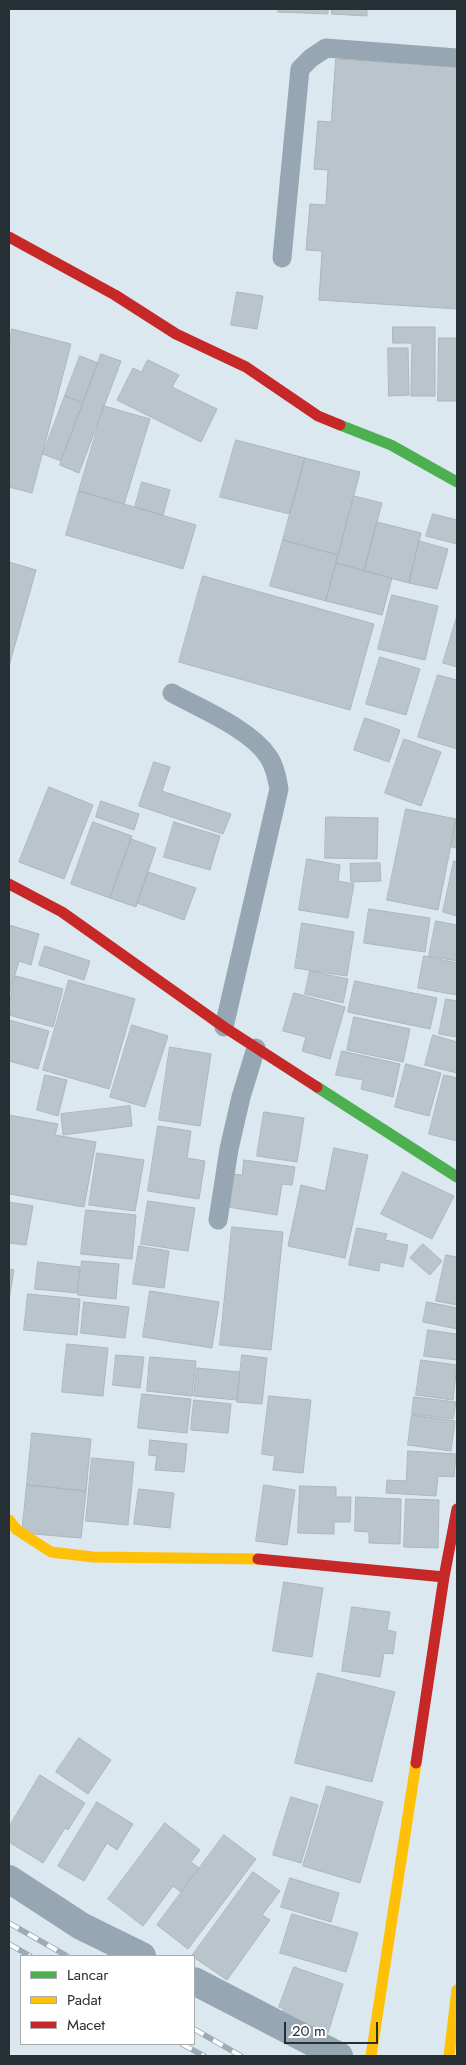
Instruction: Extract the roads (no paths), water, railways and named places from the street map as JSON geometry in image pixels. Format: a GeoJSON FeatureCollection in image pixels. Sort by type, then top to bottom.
{"type":"FeatureCollection","features":[{"type":"Feature","properties":{"kind":"main road"},"geometry":{"type":"LineString","coordinates":[[9,237],[114,295],[176,334],[246,367],[318,416],[391,445],[457,482]]}},
{"type":"Feature","properties":{"kind":"main road"},"geometry":{"type":"LineString","coordinates":[[9,884],[62,912],[224,1027],[457,1177]]}},
{"type":"Feature","properties":{"kind":"main road"},"geometry":{"type":"LineString","coordinates":[[371,2056],[444,1577],[457,1509]]}},
{"type":"Feature","properties":{"kind":"main road"},"geometry":{"type":"LineString","coordinates":[[9,1520],[17,1530],[51,1552],[93,1557],[272,1559],[444,1577]]}},
{"type":"Feature","properties":{"kind":"main road"},"geometry":{"type":"LineString","coordinates":[[449,2056],[457,1990]]}},
{"type":"Feature","properties":{"kind":"street"},"geometry":{"type":"LineString","coordinates":[[9,1879],[81,1926],[140,1955]]}},
{"type":"Feature","properties":{"kind":"street"},"geometry":{"type":"LineString","coordinates":[[195,1983],[340,2056]]}},
{"type":"Feature","properties":{"kind":"lane"},"geometry":{"type":"LineString","coordinates":[[282,258],[300,69],[311,58],[326,48],[457,58]]}},
{"type":"Feature","properties":{"kind":"lane"},"geometry":{"type":"LineString","coordinates":[[172,693],[250,737],[268,756],[275,769],[279,789],[224,1027]]}},
{"type":"Feature","properties":{"kind":"lane"},"geometry":{"type":"LineString","coordinates":[[218,1220],[229,1149],[241,1097],[256,1048]]}},
{"type":"Feature","properties":{"kind":"railway"},"geometry":{"type":"LineString","coordinates":[[9,1923],[65,1955]]}},
{"type":"Feature","properties":{"kind":"railway"},"geometry":{"type":"LineString","coordinates":[[9,1944],[28,1955]]}},
{"type":"Feature","properties":{"kind":"railway"},"geometry":{"type":"LineString","coordinates":[[195,2030],[241,2056]]}},
{"type":"Feature","properties":{"kind":"railway"},"geometry":{"type":"LineString","coordinates":[[184,2045],[204,2056]]}}]}
